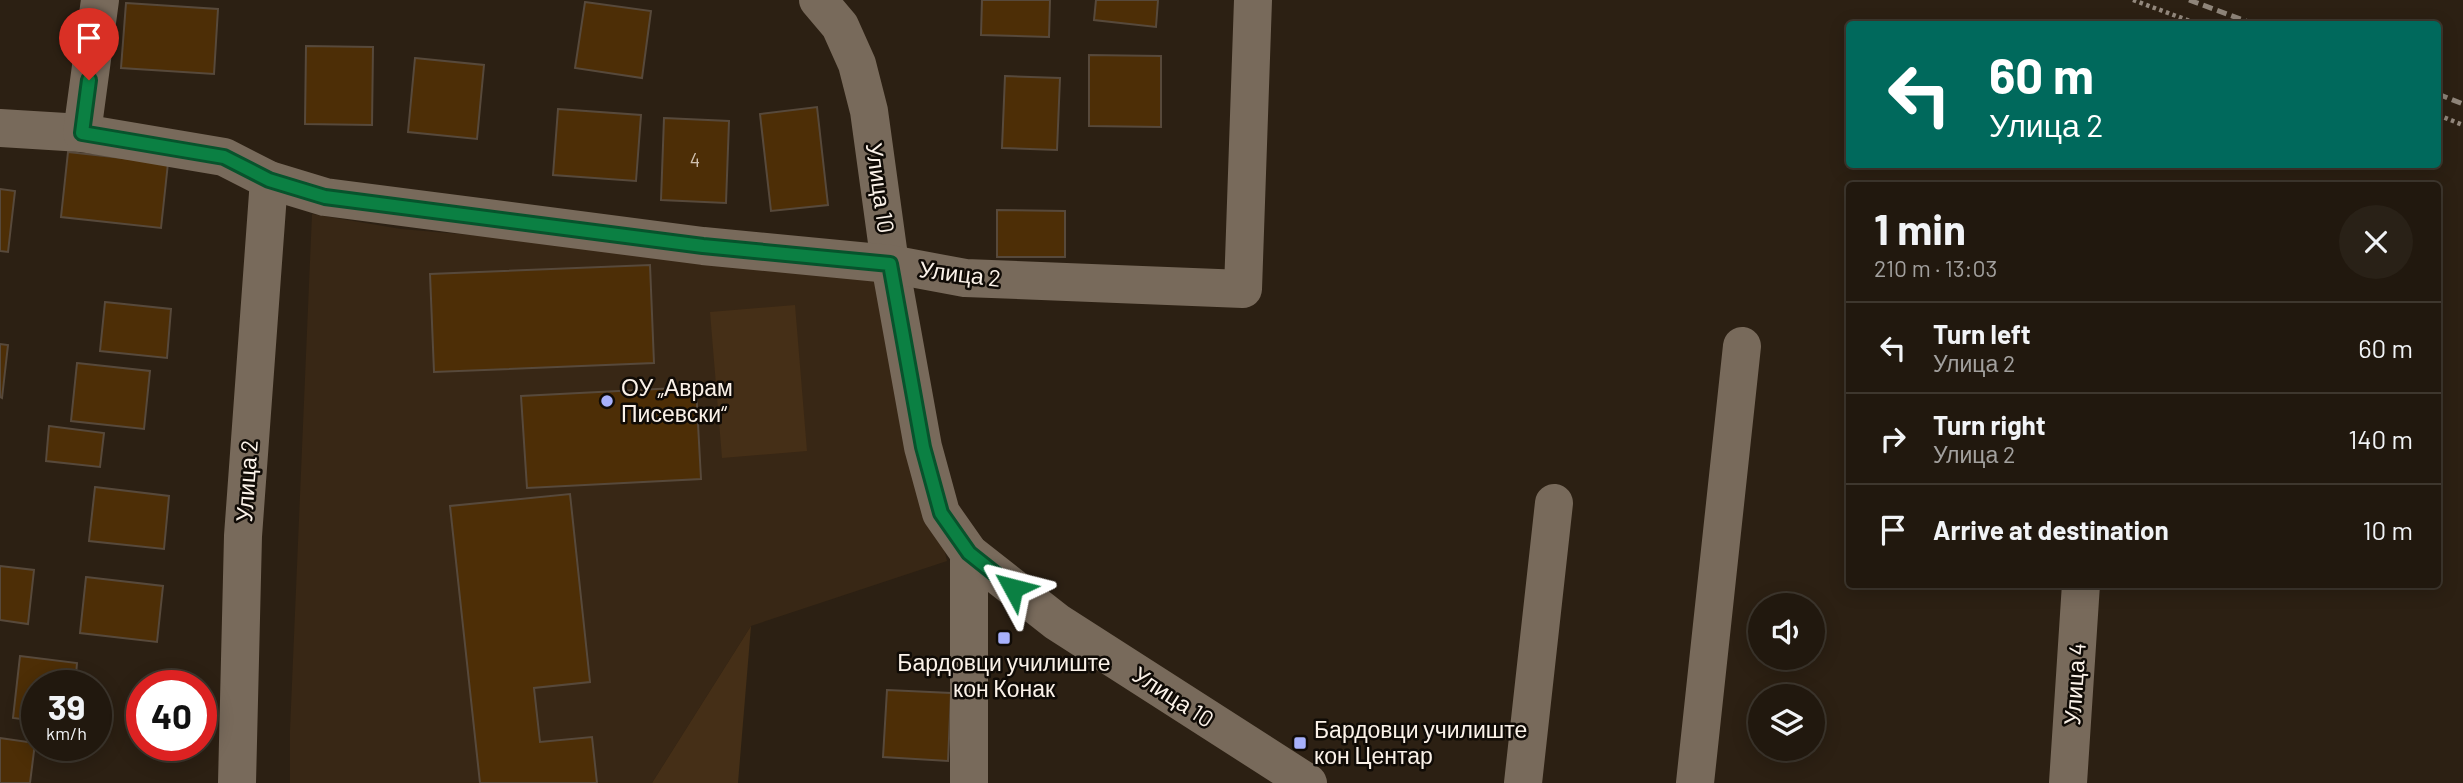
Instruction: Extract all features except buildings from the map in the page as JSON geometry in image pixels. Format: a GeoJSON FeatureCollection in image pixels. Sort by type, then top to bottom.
{"type":"FeatureCollection","features":[{"type":"Feature","properties":{"kind":"street"},"geometry":{"type":"LineString","coordinates":[[82,133],[100,0]]}},
{"type":"Feature","properties":{"kind":"street","name":"Улица 2"},"geometry":{"type":"LineString","coordinates":[[0,128],[82,133],[224,157],[269,180],[325,197],[703,246],[890,264],[965,278],[1243,289],[1253,0]]}},
{"type":"Feature","properties":{"kind":"street","name":"Улица 10"},"geometry":{"type":"LineString","coordinates":[[823,2],[840,26],[853,55],[869,111],[890,264],[923,447],[941,513],[969,553],[1057,622],[1308,783]]}},
{"type":"Feature","properties":{"kind":"street","name":"Улица 2"},"geometry":{"type":"LineString","coordinates":[[237,783],[243,536],[269,180]]}},
{"type":"Feature","properties":{"kind":"street"},"geometry":{"type":"LineString","coordinates":[[1695,783],[1742,346]]}},
{"type":"Feature","properties":{"kind":"street"},"geometry":{"type":"LineString","coordinates":[[1523,783],[1554,503]]}},
{"type":"Feature","properties":{"kind":"street"},"geometry":{"type":"LineString","coordinates":[[969,553],[969,783]]}},
{"type":"Feature","properties":{"kind":"street","name":"Улица 4"},"geometry":{"type":"LineString","coordinates":[[2068,783],[2081,588]]}},
{"type":"Feature","properties":{"kind":"path"},"geometry":{"type":"LineString","coordinates":[[2133,0],[2189,21]]}},
{"type":"Feature","properties":{"kind":"path"},"geometry":{"type":"LineString","coordinates":[[2441,117],[2463,125]]}},
{"type":"Feature","properties":{"kind":"shaded area","name":"ОУ „Аврам Писевски“"},"geometry":{"type":"Polygon","coordinates":[[[312,214],[401,229],[879,270],[947,561],[751,626],[652,783],[290,783],[312,214]]]}},
{"type":"Feature","properties":{"kind":"shaded area"},"geometry":{"type":"Polygon","coordinates":[[[795,305],[807,451],[722,458],[710,312],[795,305]]]}},
{"type":"Feature","properties":{"kind":"shaded area"},"geometry":{"type":"Polygon","coordinates":[[[751,626],[738,783],[652,783],[751,626]]]}},
{"type":"Feature","properties":{"kind":"railway"},"geometry":{"type":"LineString","coordinates":[[2189,0],[2246,21]]}},
{"type":"Feature","properties":{"kind":"railway"},"geometry":{"type":"LineString","coordinates":[[2441,95],[2463,104]]}},
{"type":"Feature","properties":{"kind":"place","name":"ОУ „Аврам Писевски“"},"geometry":{"type":"Point","coordinates":[607,401]}},
{"type":"Feature","properties":{"kind":"place","name":"Бардовци училиште кон Конак"},"geometry":{"type":"Point","coordinates":[1004,638]}},
{"type":"Feature","properties":{"kind":"place","name":"Бардовци училиште кон Центар"},"geometry":{"type":"Point","coordinates":[1300,743]}},
{"type":"Feature","properties":{"kind":"route"},"geometry":{"type":"LineString","coordinates":[[89,80],[82,133],[224,157],[269,180],[325,197],[703,246],[890,264],[923,447],[941,513],[969,553],[1013,588]]}}]}
